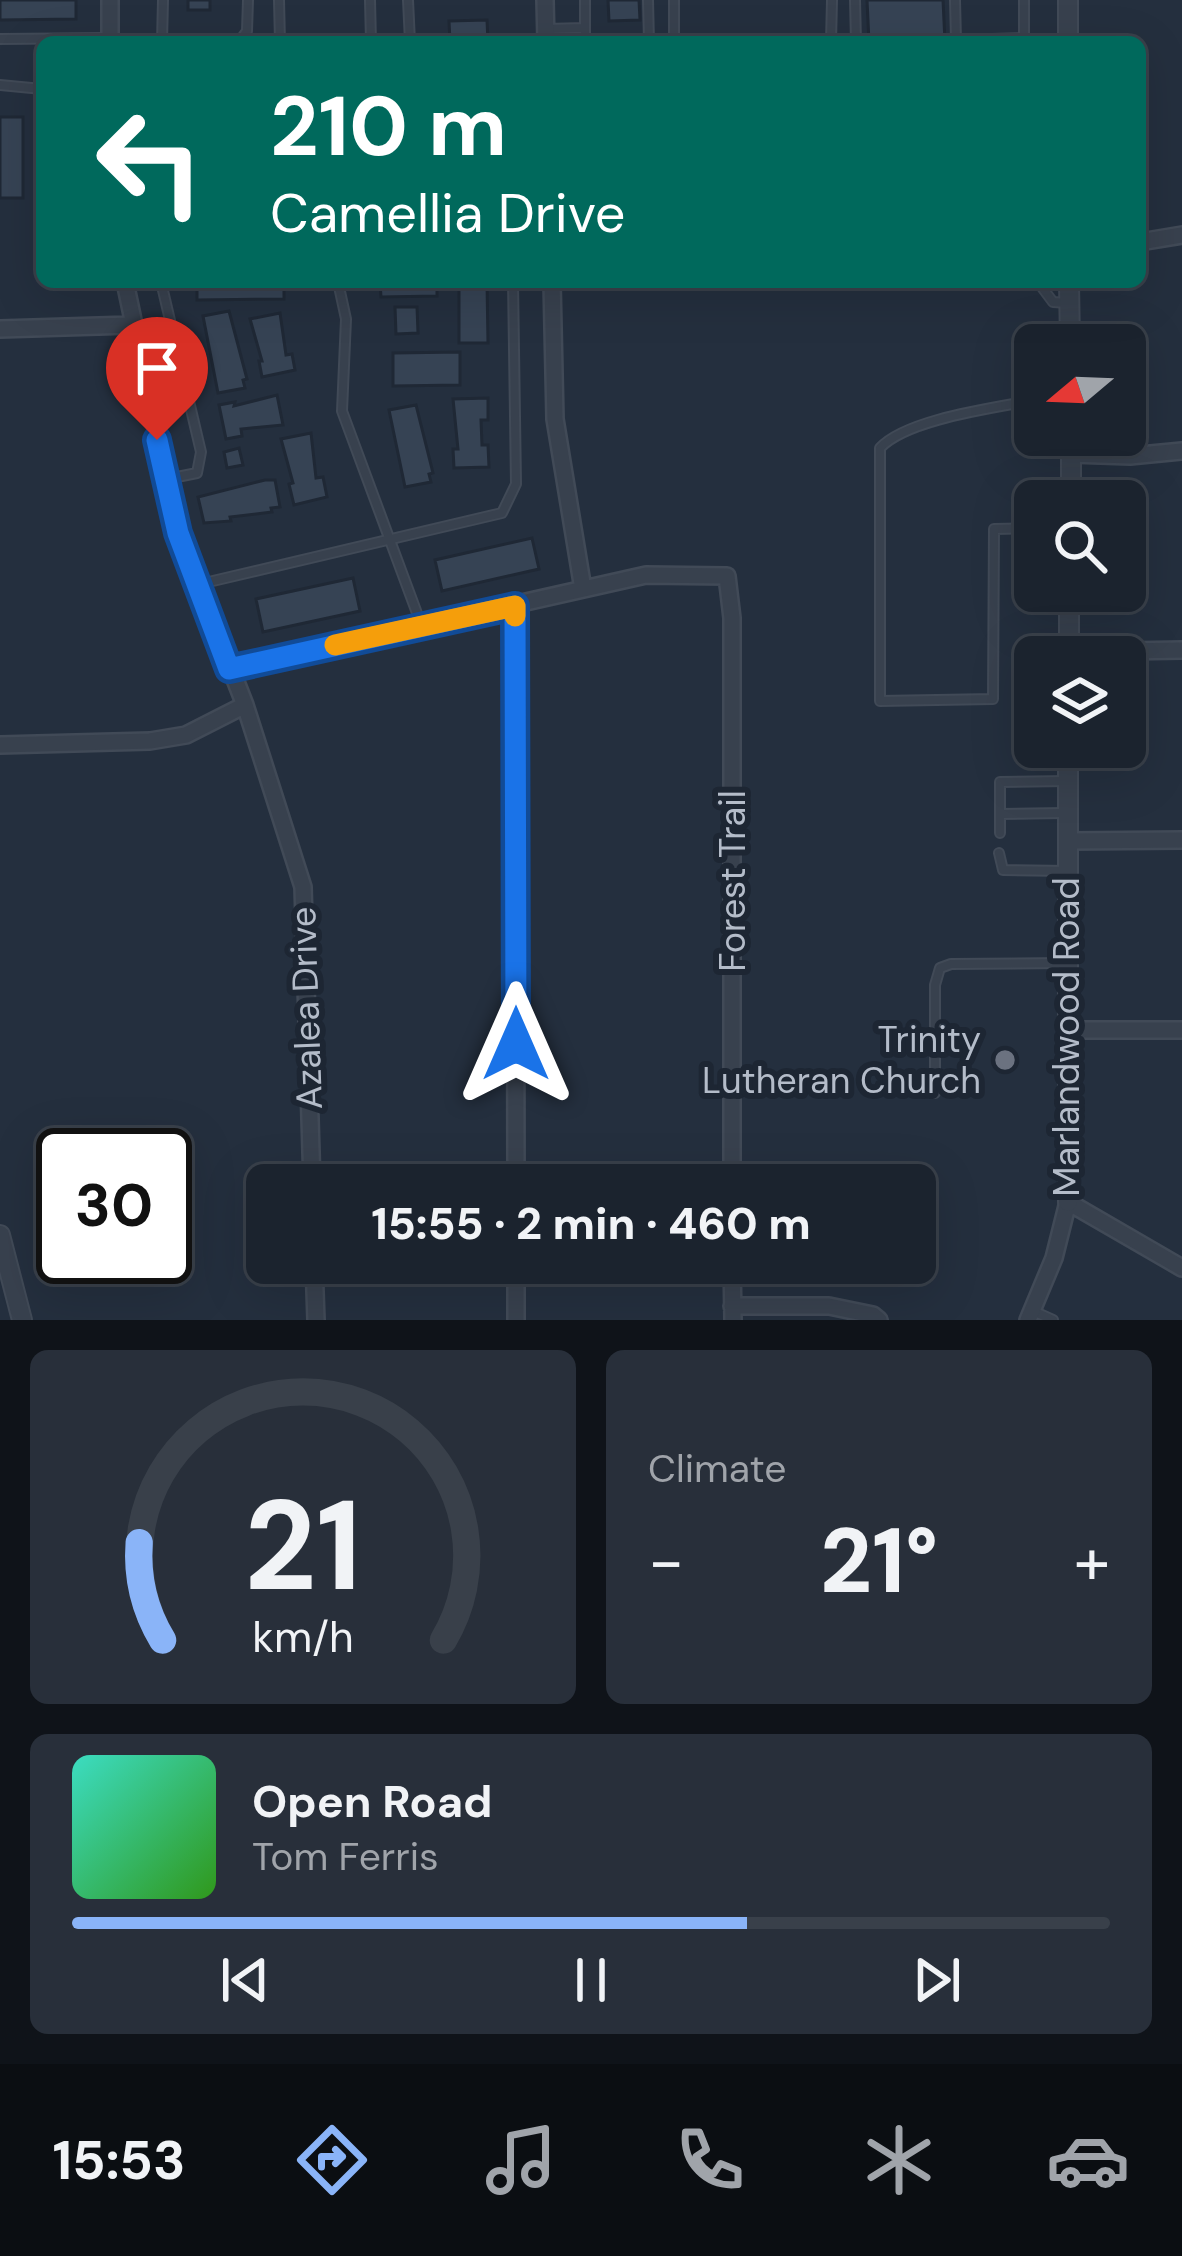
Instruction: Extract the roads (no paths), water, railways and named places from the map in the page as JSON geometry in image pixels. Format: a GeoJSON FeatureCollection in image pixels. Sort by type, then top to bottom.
{"type":"FeatureCollection","features":[{"type":"Feature","properties":{"kind":"street"},"geometry":{"type":"LineString","coordinates":[[110,0],[110,36]]}},
{"type":"Feature","properties":{"kind":"street"},"geometry":{"type":"LineString","coordinates":[[545,0],[546,35]]}},
{"type":"Feature","properties":{"kind":"street"},"geometry":{"type":"LineString","coordinates":[[1068,0],[1068,36]]}},
{"type":"Feature","properties":{"kind":"street"},"geometry":{"type":"LineString","coordinates":[[1146,241],[1182,235]]}},
{"type":"Feature","properties":{"kind":"street","name":"Azalea Drive"},"geometry":{"type":"LineString","coordinates":[[125,288],[178,533],[245,705],[303,887],[311,1164]]}},
{"type":"Feature","properties":{"kind":"street"},"geometry":{"type":"LineString","coordinates":[[229,669],[583,589],[555,419],[551,288]]}},
{"type":"Feature","properties":{"kind":"street"},"geometry":{"type":"LineString","coordinates":[[1070,288],[1070,324]]}},
{"type":"Feature","properties":{"kind":"street"},"geometry":{"type":"LineString","coordinates":[[0,328],[131,325]]}},
{"type":"Feature","properties":{"kind":"street"},"geometry":{"type":"LineString","coordinates":[[1146,454],[1182,451]]}},
{"type":"Feature","properties":{"kind":"street","name":"Forest Trail"},"geometry":{"type":"LineString","coordinates":[[583,589],[646,575],[727,577],[732,618],[732,1164]]}},
{"type":"Feature","properties":{"kind":"street"},"geometry":{"type":"LineString","coordinates":[[515,606],[516,1164]]}},
{"type":"Feature","properties":{"kind":"street"},"geometry":{"type":"LineString","coordinates":[[1146,652],[1182,650]]}},
{"type":"Feature","properties":{"kind":"street"},"geometry":{"type":"LineString","coordinates":[[0,745],[186,736],[245,705]]}},
{"type":"Feature","properties":{"kind":"street","name":"Marlandwood Road"},"geometry":{"type":"LineString","coordinates":[[1030,1315],[1054,1258],[1068,1202],[1068,768]]}},
{"type":"Feature","properties":{"kind":"street"},"geometry":{"type":"LineString","coordinates":[[1068,842],[1182,840]]}},
{"type":"Feature","properties":{"kind":"street"},"geometry":{"type":"LineString","coordinates":[[1068,1030],[1182,1030]]}},
{"type":"Feature","properties":{"kind":"street"},"geometry":{"type":"LineString","coordinates":[[1068,1202],[1182,1268]]}},
{"type":"Feature","properties":{"kind":"street"},"geometry":{"type":"LineString","coordinates":[[0,1235],[22,1320]]}},
{"type":"Feature","properties":{"kind":"street"},"geometry":{"type":"LineString","coordinates":[[315,1284],[316,1320]]}},
{"type":"Feature","properties":{"kind":"street"},"geometry":{"type":"LineString","coordinates":[[516,1284],[516,1320]]}},
{"type":"Feature","properties":{"kind":"street"},"geometry":{"type":"LineString","coordinates":[[733,1313],[829,1306],[879,1320]]}},
{"type":"Feature","properties":{"kind":"lane"},"geometry":{"type":"LineString","coordinates":[[162,36],[163,0]]}},
{"type":"Feature","properties":{"kind":"lane"},"geometry":{"type":"LineString","coordinates":[[243,36],[248,0]]}},
{"type":"Feature","properties":{"kind":"lane"},"geometry":{"type":"LineString","coordinates":[[279,0],[280,36]]}},
{"type":"Feature","properties":{"kind":"lane"},"geometry":{"type":"LineString","coordinates":[[370,0],[371,36]]}},
{"type":"Feature","properties":{"kind":"lane"},"geometry":{"type":"LineString","coordinates":[[408,0],[410,36]]}},
{"type":"Feature","properties":{"kind":"lane"},"geometry":{"type":"LineString","coordinates":[[585,0],[585,36]]}},
{"type":"Feature","properties":{"kind":"lane"},"geometry":{"type":"LineString","coordinates":[[648,0],[649,36]]}},
{"type":"Feature","properties":{"kind":"lane"},"geometry":{"type":"LineString","coordinates":[[674,0],[674,36]]}},
{"type":"Feature","properties":{"kind":"lane"},"geometry":{"type":"LineString","coordinates":[[831,36],[832,0]]}},
{"type":"Feature","properties":{"kind":"lane"},"geometry":{"type":"LineString","coordinates":[[855,0],[856,36]]}},
{"type":"Feature","properties":{"kind":"lane"},"geometry":{"type":"LineString","coordinates":[[955,0],[956,36]]}},
{"type":"Feature","properties":{"kind":"lane"},"geometry":{"type":"LineString","coordinates":[[1024,0],[1024,36]]}},
{"type":"Feature","properties":{"kind":"lane"},"geometry":{"type":"LineString","coordinates":[[546,35],[585,28]]}},
{"type":"Feature","properties":{"kind":"lane"},"geometry":{"type":"LineString","coordinates":[[0,39],[36,39]]}},
{"type":"Feature","properties":{"kind":"lane"},"geometry":{"type":"LineString","coordinates":[[0,85],[36,88]]}},
{"type":"Feature","properties":{"kind":"lane"},"geometry":{"type":"LineString","coordinates":[[162,288],[201,452],[197,473],[166,479]]}},
{"type":"Feature","properties":{"kind":"lane"},"geometry":{"type":"LineString","coordinates":[[339,288],[346,319],[342,411],[422,626]]}},
{"type":"Feature","properties":{"kind":"lane"},"geometry":{"type":"LineString","coordinates":[[197,584],[502,512],[516,484],[513,288]]}},
{"type":"Feature","properties":{"kind":"lane"},"geometry":{"type":"LineString","coordinates":[[1042,288],[1053,302],[1070,303]]}},
{"type":"Feature","properties":{"kind":"lane"},"geometry":{"type":"LineString","coordinates":[[1014,405],[891,436],[880,448],[880,701],[993,699],[994,529],[1014,529]]}},
{"type":"Feature","properties":{"kind":"lane"},"geometry":{"type":"LineString","coordinates":[[1000,832],[1000,782],[1068,781]]}},
{"type":"Feature","properties":{"kind":"lane"},"geometry":{"type":"LineString","coordinates":[[1000,814],[1068,813]]}},
{"type":"Feature","properties":{"kind":"lane"},"geometry":{"type":"LineString","coordinates":[[999,853],[1003,869],[1067,871]]}},
{"type":"Feature","properties":{"kind":"lane"},"geometry":{"type":"LineString","coordinates":[[935,1094],[935,986],[940,968],[1067,963]]}},
{"type":"Feature","properties":{"kind":"lane"},"geometry":{"type":"LineString","coordinates":[[1030,1315],[1053,1320]]}},
{"type":"Feature","properties":{"kind":"place","name":"Trinity Lutheran Church"},"geometry":{"type":"Point","coordinates":[1005,1060]}}]}
